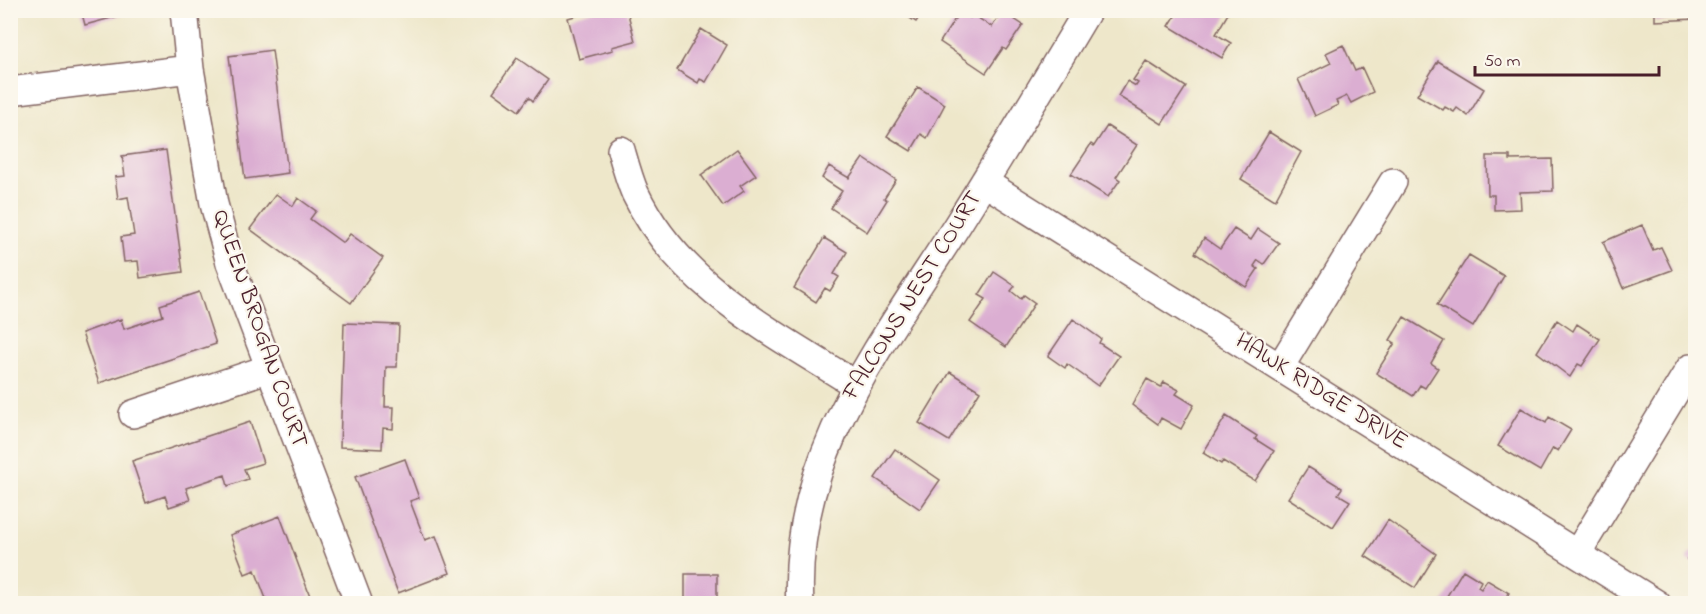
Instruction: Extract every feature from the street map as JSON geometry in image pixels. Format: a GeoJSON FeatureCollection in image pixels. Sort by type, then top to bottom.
{"type":"FeatureCollection","features":[{"type":"Feature","properties":{"kind":"street","name":"QUEEN BROGAN COURT"},"geometry":{"type":"LineString","coordinates":[[184,10],[190,69],[214,204],[230,263],[359,603]]}},
{"type":"Feature","properties":{"kind":"street","name":"FALCONS NEST COURT"},"geometry":{"type":"LineString","coordinates":[[800,603],[800,557],[809,496],[828,442],[856,385],[984,182],[1088,10]]}},
{"type":"Feature","properties":{"kind":"street"},"geometry":{"type":"LineString","coordinates":[[10,91],[190,69]]}},
{"type":"Feature","properties":{"kind":"street"},"geometry":{"type":"LineString","coordinates":[[621,150],[641,203],[664,239],[695,275],[741,313],[856,385]]}},
{"type":"Feature","properties":{"kind":"street","name":"HAWK RIDGE DRIVE"},"geometry":{"type":"LineString","coordinates":[[984,182],[1657,603]]}},
{"type":"Feature","properties":{"kind":"street"},"geometry":{"type":"LineString","coordinates":[[1280,367],[1393,182]]}},
{"type":"Feature","properties":{"kind":"street"},"geometry":{"type":"LineString","coordinates":[[133,414],[270,368]]}},
{"type":"Feature","properties":{"kind":"street"},"geometry":{"type":"LineString","coordinates":[[1578,552],[1690,368]]}},
{"type":"Feature","properties":{"kind":"building"},"geometry":{"type":"Polygon","coordinates":[[[81,10],[137,10],[137,11],[85,25],[81,10]]]}},
{"type":"Feature","properties":{"kind":"building"},"geometry":{"type":"Polygon","coordinates":[[[596,10],[627,10],[635,41],[612,47],[613,50],[579,59],[568,18],[596,10]]]}},
{"type":"Feature","properties":{"kind":"building"},"geometry":{"type":"Polygon","coordinates":[[[897,10],[924,10],[916,22],[897,10]]]}},
{"type":"Feature","properties":{"kind":"building"},"geometry":{"type":"Polygon","coordinates":[[[1179,10],[1229,12],[1216,34],[1231,43],[1222,58],[1169,26],[1179,10]]]}},
{"type":"Feature","properties":{"kind":"building"},"geometry":{"type":"Polygon","coordinates":[[[1655,10],[1696,10],[1696,19],[1655,21],[1655,10]]]}},
{"type":"Feature","properties":{"kind":"building"},"geometry":{"type":"Polygon","coordinates":[[[960,11],[970,18],[972,14],[992,27],[1002,11],[1023,25],[986,73],[940,42],[960,11]]]}},
{"type":"Feature","properties":{"kind":"building"},"geometry":{"type":"Polygon","coordinates":[[[701,29],[727,45],[706,82],[700,79],[698,83],[677,70],[701,29]]]}},
{"type":"Feature","properties":{"kind":"building"},"geometry":{"type":"Polygon","coordinates":[[[1343,45],[1355,71],[1362,68],[1373,92],[1351,103],[1347,96],[1336,101],[1338,105],[1315,116],[1298,79],[1331,63],[1326,53],[1343,45]]]}},
{"type":"Feature","properties":{"kind":"building"},"geometry":{"type":"Polygon","coordinates":[[[272,50],[288,173],[245,179],[229,56],[272,50]]]}},
{"type":"Feature","properties":{"kind":"building"},"geometry":{"type":"Polygon","coordinates":[[[517,58],[548,80],[533,101],[529,97],[519,111],[493,92],[517,58]]]}},
{"type":"Feature","properties":{"kind":"building"},"geometry":{"type":"Polygon","coordinates":[[[1146,61],[1186,87],[1162,124],[1118,96],[1127,81],[1136,86],[1138,83],[1133,80],[1146,61]]]}},
{"type":"Feature","properties":{"kind":"building"},"geometry":{"type":"Polygon","coordinates":[[[1438,61],[1484,89],[1468,116],[1457,108],[1454,112],[1445,107],[1443,110],[1417,95],[1438,61]]]}},
{"type":"Feature","properties":{"kind":"building"},"geometry":{"type":"Polygon","coordinates":[[[918,87],[945,104],[927,138],[921,134],[911,151],[887,136],[918,87]]]}},
{"type":"Feature","properties":{"kind":"building"},"geometry":{"type":"Polygon","coordinates":[[[1107,126],[1137,145],[1116,177],[1120,180],[1108,197],[1071,174],[1091,144],[1094,146],[1107,126]]]}},
{"type":"Feature","properties":{"kind":"building"},"geometry":{"type":"Polygon","coordinates":[[[1269,132],[1301,152],[1275,200],[1241,179],[1269,132]]]}},
{"type":"Feature","properties":{"kind":"building"},"geometry":{"type":"Polygon","coordinates":[[[737,149],[756,175],[740,186],[744,191],[723,206],[701,175],[737,149]]]}},
{"type":"Feature","properties":{"kind":"building"},"geometry":{"type":"Polygon","coordinates":[[[166,150],[183,272],[140,278],[138,261],[124,262],[121,237],[134,235],[128,197],[118,199],[115,177],[125,176],[122,156],[166,150]]]}},
{"type":"Feature","properties":{"kind":"building"},"geometry":{"type":"Polygon","coordinates":[[[1487,156],[1510,156],[1510,160],[1552,159],[1553,191],[1520,192],[1521,209],[1494,210],[1494,195],[1488,195],[1487,156]]]}},
{"type":"Feature","properties":{"kind":"building"},"geometry":{"type":"Polygon","coordinates":[[[863,158],[896,180],[884,198],[887,200],[867,232],[831,208],[842,191],[822,178],[829,166],[849,178],[863,158]]]}},
{"type":"Feature","properties":{"kind":"building"},"geometry":{"type":"Polygon","coordinates":[[[276,194],[293,206],[298,198],[316,211],[310,219],[343,243],[350,234],[383,258],[351,303],[250,229],[276,194]]]}},
{"type":"Feature","properties":{"kind":"building"},"geometry":{"type":"Polygon","coordinates":[[[1642,225],[1653,250],[1661,247],[1672,270],[1623,288],[1603,242],[1642,225]]]}},
{"type":"Feature","properties":{"kind":"building"},"geometry":{"type":"Polygon","coordinates":[[[1234,229],[1251,240],[1258,229],[1279,243],[1264,264],[1258,260],[1254,266],[1258,269],[1246,287],[1195,253],[1204,238],[1220,249],[1234,229]]]}},
{"type":"Feature","properties":{"kind":"building"},"geometry":{"type":"Polygon","coordinates":[[[824,238],[847,252],[834,274],[839,277],[830,291],[825,288],[816,302],[794,288],[824,238]]]}},
{"type":"Feature","properties":{"kind":"building"},"geometry":{"type":"Polygon","coordinates":[[[1469,255],[1504,276],[1473,327],[1437,305],[1469,255]]]}},
{"type":"Feature","properties":{"kind":"building"},"geometry":{"type":"Polygon","coordinates":[[[994,272],[1015,286],[1011,291],[1021,299],[1024,295],[1035,303],[1006,347],[970,322],[986,299],[979,295],[994,272]]]}},
{"type":"Feature","properties":{"kind":"building"},"geometry":{"type":"Polygon","coordinates":[[[199,292],[216,344],[99,383],[82,333],[121,319],[124,329],[163,316],[160,305],[199,292]]]}},
{"type":"Feature","properties":{"kind":"building"},"geometry":{"type":"Polygon","coordinates":[[[1404,317],[1444,341],[1431,363],[1438,368],[1425,388],[1420,385],[1413,396],[1376,373],[1395,343],[1390,340],[1404,317]]]}},
{"type":"Feature","properties":{"kind":"building"},"geometry":{"type":"Polygon","coordinates":[[[1073,319],[1101,339],[1099,343],[1119,356],[1098,386],[1067,364],[1065,368],[1048,356],[1073,319]]]}},
{"type":"Feature","properties":{"kind":"building"},"geometry":{"type":"Polygon","coordinates":[[[1557,320],[1573,331],[1577,324],[1600,339],[1582,366],[1578,364],[1570,377],[1537,352],[1557,320]]]}},
{"type":"Feature","properties":{"kind":"building"},"geometry":{"type":"Polygon","coordinates":[[[344,323],[399,325],[397,367],[386,367],[385,407],[394,407],[393,429],[383,428],[382,449],[340,447],[344,323]]]}},
{"type":"Feature","properties":{"kind":"building"},"geometry":{"type":"Polygon","coordinates":[[[950,372],[980,391],[949,441],[919,423],[950,372]]]}},
{"type":"Feature","properties":{"kind":"building"},"geometry":{"type":"Polygon","coordinates":[[[1147,379],[1161,387],[1164,382],[1179,390],[1176,394],[1194,405],[1181,429],[1161,418],[1158,424],[1132,405],[1147,379]]]}},
{"type":"Feature","properties":{"kind":"building"},"geometry":{"type":"Polygon","coordinates":[[[1521,408],[1546,423],[1549,417],[1571,430],[1558,451],[1553,448],[1540,471],[1498,446],[1521,408]]]}},
{"type":"Feature","properties":{"kind":"building"},"geometry":{"type":"Polygon","coordinates":[[[1226,416],[1257,436],[1255,439],[1274,451],[1255,481],[1223,461],[1221,464],[1203,453],[1226,416]]]}},
{"type":"Feature","properties":{"kind":"building"},"geometry":{"type":"Polygon","coordinates":[[[250,422],[263,463],[244,469],[248,479],[228,486],[225,475],[186,488],[190,500],[169,507],[165,496],[146,503],[132,461],[250,422]]]}},
{"type":"Feature","properties":{"kind":"building"},"geometry":{"type":"Polygon","coordinates":[[[895,449],[940,480],[920,509],[875,478],[895,449]]]}},
{"type":"Feature","properties":{"kind":"building"},"geometry":{"type":"Polygon","coordinates":[[[405,459],[419,498],[410,501],[425,540],[436,536],[450,573],[398,593],[355,477],[405,459]]]}},
{"type":"Feature","properties":{"kind":"building"},"geometry":{"type":"Polygon","coordinates":[[[1308,467],[1342,488],[1338,494],[1350,501],[1333,527],[1288,498],[1308,467]]]}},
{"type":"Feature","properties":{"kind":"building"},"geometry":{"type":"Polygon","coordinates":[[[280,516],[313,604],[268,604],[255,570],[245,574],[230,535],[280,516]]]}},
{"type":"Feature","properties":{"kind":"building"},"geometry":{"type":"Polygon","coordinates":[[[1388,520],[1436,554],[1415,588],[1365,556],[1388,520]]]}},
{"type":"Feature","properties":{"kind":"building"},"geometry":{"type":"Polygon","coordinates":[[[1696,546],[1696,565],[1687,559],[1696,546]]]}},
{"type":"Feature","properties":{"kind":"building"},"geometry":{"type":"Polygon","coordinates":[[[1463,570],[1481,581],[1478,587],[1481,589],[1487,580],[1509,593],[1503,604],[1442,604],[1463,570]]]}},
{"type":"Feature","properties":{"kind":"building"},"geometry":{"type":"Polygon","coordinates":[[[685,574],[717,574],[717,604],[685,604],[685,574]]]}}]}
